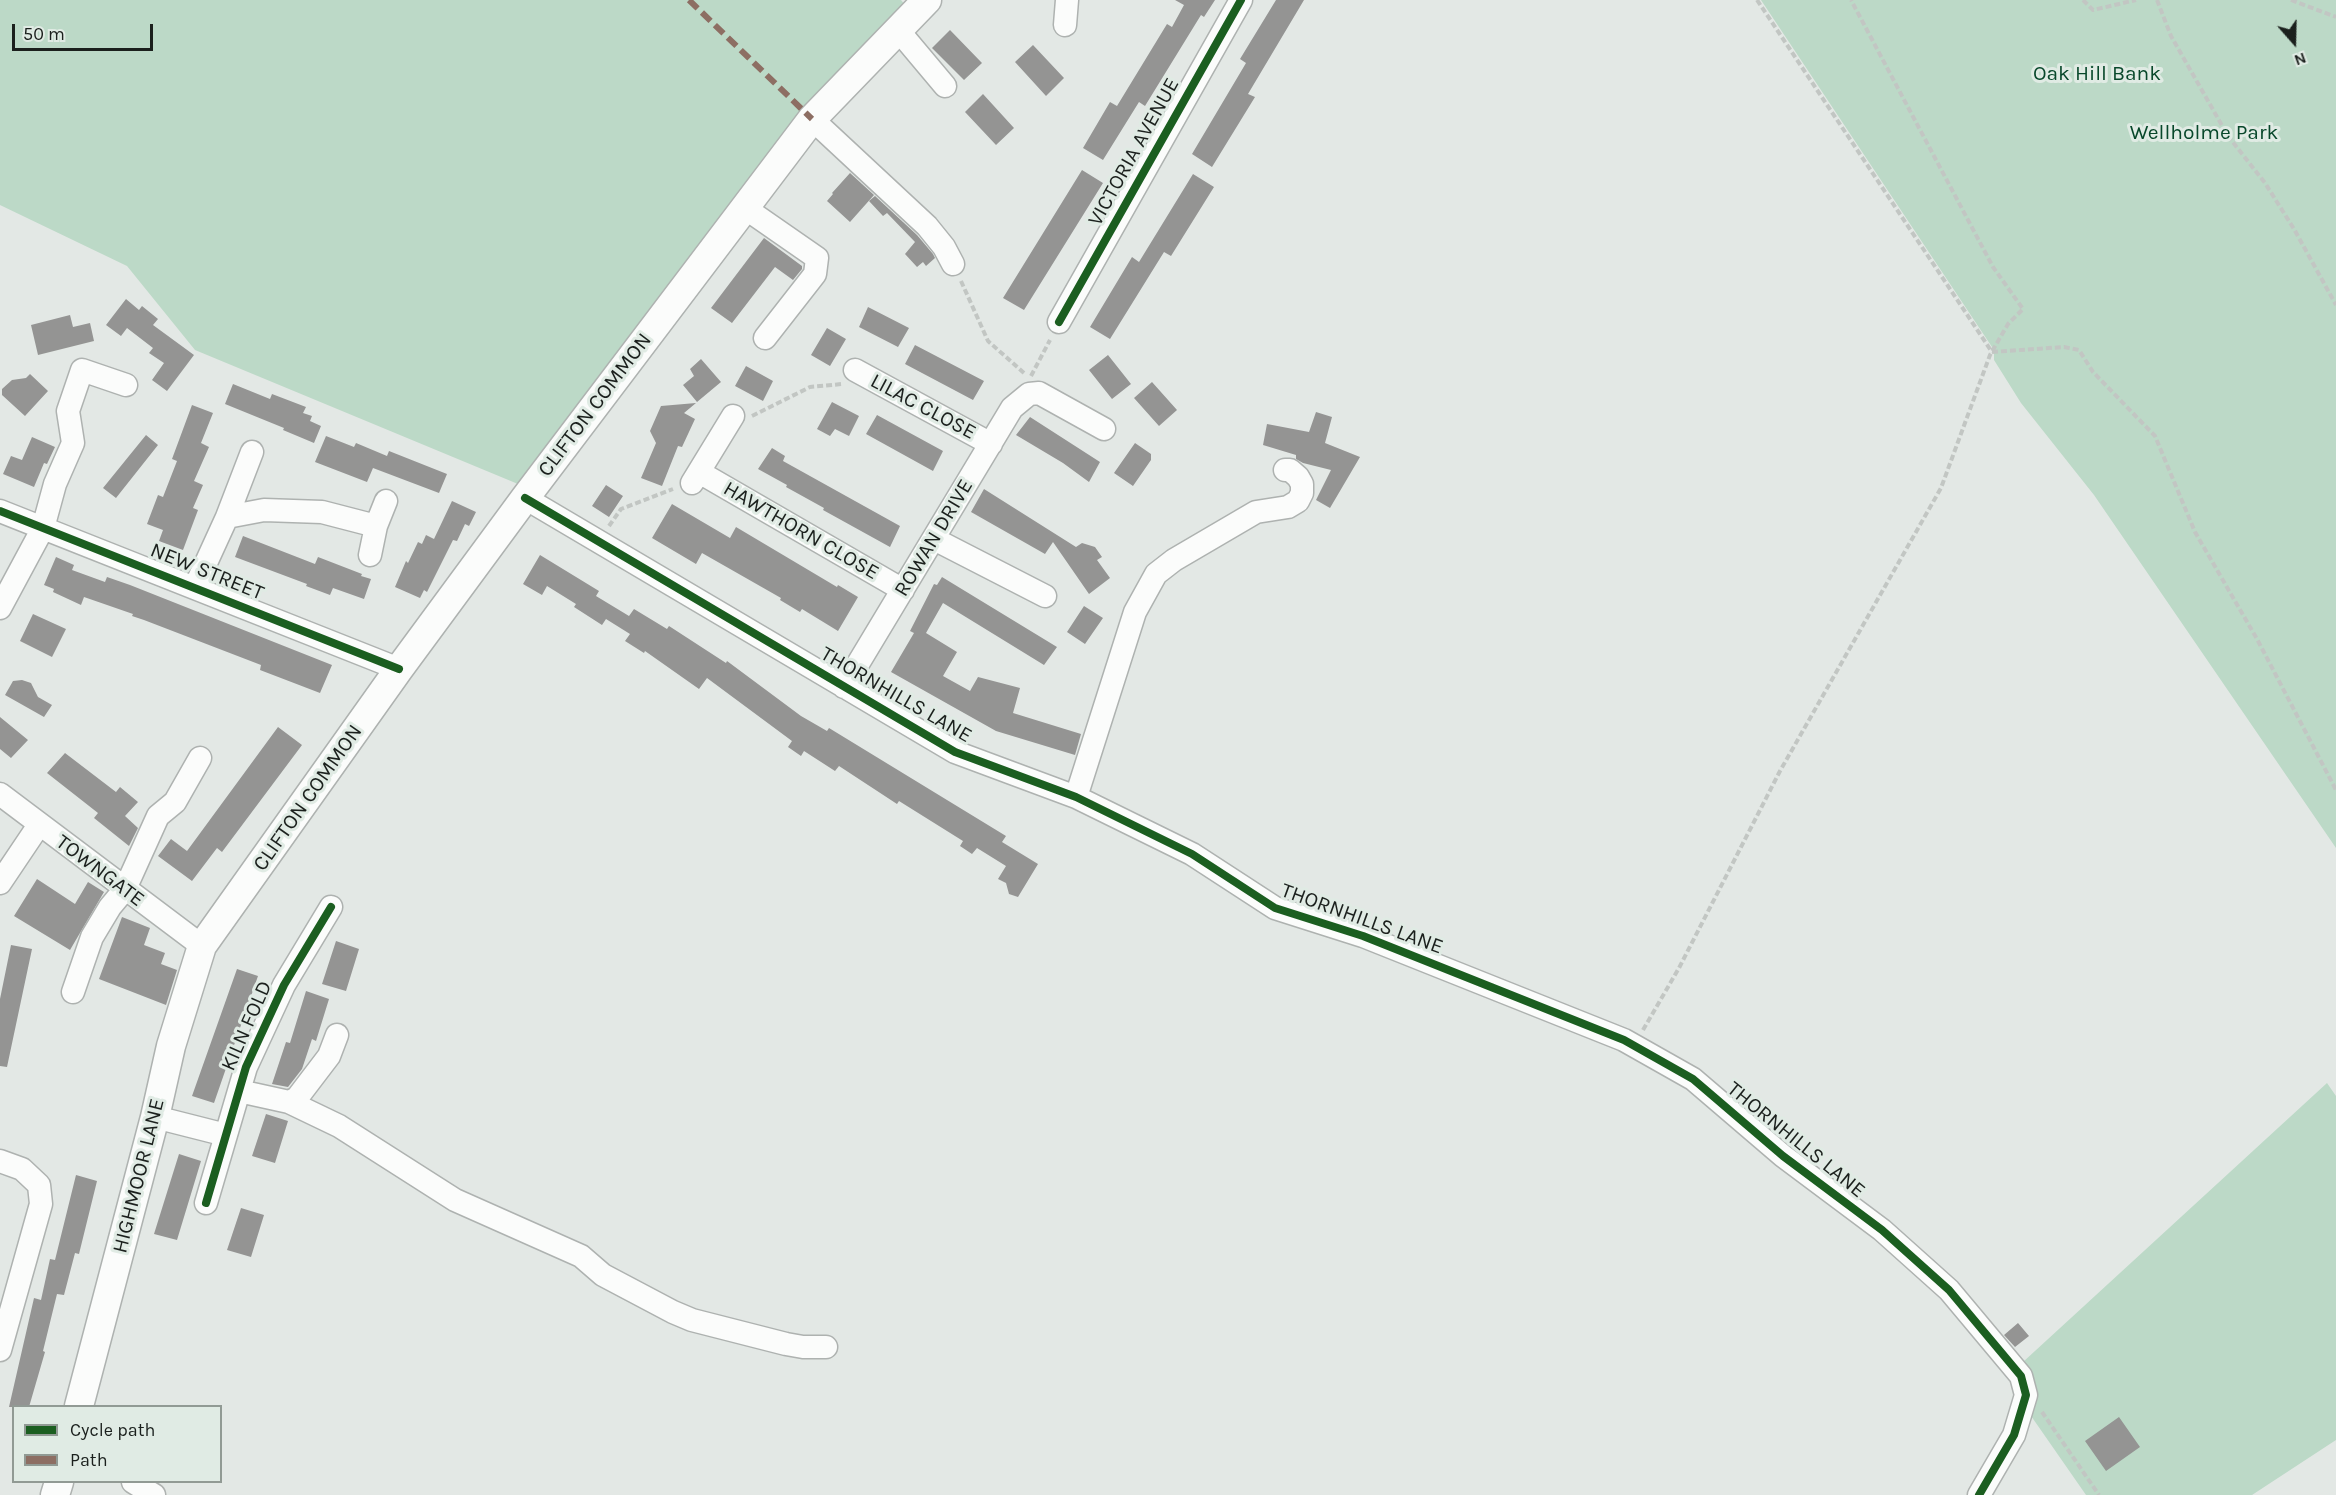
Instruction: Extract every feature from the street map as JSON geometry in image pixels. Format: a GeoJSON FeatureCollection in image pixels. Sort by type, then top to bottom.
{"type":"FeatureCollection","features":[{"type":"Feature","properties":{"kind":"main road","name":"CLIFTON COMMON"},"geometry":{"type":"LineString","coordinates":[[202,946],[399,669],[525,498],[812,119],[927,0]]}},
{"type":"Feature","properties":{"kind":"main road","name":"HIGHMOOR LANE"},"geometry":{"type":"LineString","coordinates":[[80,1405],[155,1117],[171,1046],[202,946]]}},
{"type":"Feature","properties":{"kind":"street"},"geometry":{"type":"LineString","coordinates":[[1065,25],[1067,0]]}},
{"type":"Feature","properties":{"kind":"street","name":"VICTORIA AVENUE"},"geometry":{"type":"LineString","coordinates":[[1059,322],[1241,0]]}},
{"type":"Feature","properties":{"kind":"street"},"geometry":{"type":"LineString","coordinates":[[898,30],[945,86]]}},
{"type":"Feature","properties":{"kind":"street"},"geometry":{"type":"LineString","coordinates":[[812,119],[927,226],[944,247],[953,264]]}},
{"type":"Feature","properties":{"kind":"street"},"geometry":{"type":"LineString","coordinates":[[745,208],[817,258],[815,274],[765,338]]}},
{"type":"Feature","properties":{"kind":"street"},"geometry":{"type":"LineString","coordinates":[[0,608],[43,528],[55,484],[73,443],[68,411],[82,370],[126,385]]}},
{"type":"Feature","properties":{"kind":"street","name":"LILAC CLOSE"},"geometry":{"type":"LineString","coordinates":[[855,370],[991,444]]}},
{"type":"Feature","properties":{"kind":"street","name":"ROWAN DRIVE"},"geometry":{"type":"LineString","coordinates":[[844,687],[1012,408],[1029,394],[1039,393],[1104,429]]}},
{"type":"Feature","properties":{"kind":"street","name":"HAWTHORN CLOSE"},"geometry":{"type":"LineString","coordinates":[[733,416],[696,477],[903,590]]}},
{"type":"Feature","properties":{"kind":"street"},"geometry":{"type":"LineString","coordinates":[[195,587],[227,517],[252,452]]}},
{"type":"Feature","properties":{"kind":"street"},"geometry":{"type":"LineString","coordinates":[[1076,797],[1136,612],[1156,574],[1174,560],[1256,512],[1288,507],[1298,501],[1302,493],[1302,484],[1290,470],[1285,470]]}},
{"type":"Feature","properties":{"kind":"street","name":"THORNHILLS LANE"},"geometry":{"type":"LineString","coordinates":[[525,498],[955,752],[1076,797],[1192,854],[1275,908],[1363,936],[1624,1040],[1693,1079],[1783,1156],[1882,1230],[1949,1290],[2021,1376],[2026,1395]]}},
{"type":"Feature","properties":{"kind":"street"},"geometry":{"type":"LineString","coordinates":[[370,555],[376,526],[386,501]]}},
{"type":"Feature","properties":{"kind":"street"},"geometry":{"type":"LineString","coordinates":[[227,517],[264,510],[322,512],[376,526]]}},
{"type":"Feature","properties":{"kind":"street","name":"NEW STREET"},"geometry":{"type":"LineString","coordinates":[[0,511],[399,669]]}},
{"type":"Feature","properties":{"kind":"street"},"geometry":{"type":"LineString","coordinates":[[934,539],[1045,596]]}},
{"type":"Feature","properties":{"kind":"street"},"geometry":{"type":"LineString","coordinates":[[73,992],[92,937],[110,907],[125,889],[158,816],[175,801],[200,758]]}},
{"type":"Feature","properties":{"kind":"street","name":"TOWNGATE"},"geometry":{"type":"LineString","coordinates":[[0,794],[202,946]]}},
{"type":"Feature","properties":{"kind":"street"},"geometry":{"type":"LineString","coordinates":[[0,883],[39,825]]}},
{"type":"Feature","properties":{"kind":"street","name":"KILN FOLD"},"geometry":{"type":"LineString","coordinates":[[207,1203],[246,1067],[284,985],[332,907]]}},
{"type":"Feature","properties":{"kind":"street"},"geometry":{"type":"LineString","coordinates":[[289,1102],[297,1098],[329,1056],[337,1035]]}},
{"type":"Feature","properties":{"kind":"street"},"geometry":{"type":"LineString","coordinates":[[239,1092],[289,1102],[339,1126],[455,1200],[581,1256],[603,1275],[673,1312],[692,1320],[786,1344],[826,1347]]}},
{"type":"Feature","properties":{"kind":"street"},"geometry":{"type":"LineString","coordinates":[[155,1117],[226,1135]]}},
{"type":"Feature","properties":{"kind":"street"},"geometry":{"type":"LineString","coordinates":[[0,1161],[22,1169],[39,1185],[41,1204],[0,1350]]}},
{"type":"Feature","properties":{"kind":"street"},"geometry":{"type":"LineString","coordinates":[[1979,1495],[2014,1435],[2026,1395]]}},
{"type":"Feature","properties":{"kind":"street"},"geometry":{"type":"LineString","coordinates":[[136,1483],[154,1495]]}},
{"type":"Feature","properties":{"kind":"path"},"geometry":{"type":"LineString","coordinates":[[1757,0],[1992,352]]}},
{"type":"Feature","properties":{"kind":"path"},"geometry":{"type":"LineString","coordinates":[[1624,1040],[1644,1029],[1679,968],[1780,771],[1941,488],[1992,352],[2008,324],[2023,309],[1993,267],[1851,0]]}},
{"type":"Feature","properties":{"kind":"path"},"geometry":{"type":"LineString","coordinates":[[2083,0],[2093,10],[2136,0]]}},
{"type":"Feature","properties":{"kind":"path"},"geometry":{"type":"LineString","coordinates":[[2157,0],[2171,36],[2228,136],[2271,192],[2336,305]]}},
{"type":"Feature","properties":{"kind":"path"},"geometry":{"type":"LineString","coordinates":[[2291,0],[2336,16]]}},
{"type":"Feature","properties":{"kind":"path"},"geometry":{"type":"LineString","coordinates":[[953,264],[988,341],[1029,378],[1059,322]]}},
{"type":"Feature","properties":{"kind":"path"},"geometry":{"type":"LineString","coordinates":[[1992,352],[2064,346],[2079,350],[2093,372],[2155,436],[2195,532],[2258,639],[2336,790]]}},
{"type":"Feature","properties":{"kind":"path"},"geometry":{"type":"LineString","coordinates":[[733,416],[746,419],[810,387],[843,384],[855,370]]}},
{"type":"Feature","properties":{"kind":"path"},"geometry":{"type":"LineString","coordinates":[[598,541],[621,509],[696,477]]}},
{"type":"Feature","properties":{"kind":"path"},"geometry":{"type":"LineString","coordinates":[[2026,1395],[2047,1416],[2099,1495]]}},
{"type":"Feature","properties":{"kind":"green space"},"geometry":{"type":"Polygon","coordinates":[[[0,0],[901,0],[913,15],[525,498],[518,484],[195,350],[127,266],[0,205],[0,0]]]}},
{"type":"Feature","properties":{"kind":"green space"},"geometry":{"type":"Polygon","coordinates":[[[1761,0],[2336,0],[2336,848],[2094,495],[2021,403],[1994,360],[1994,350],[1761,0]]]}},
{"type":"Feature","properties":{"kind":"green space"},"geometry":{"type":"Polygon","coordinates":[[[2327,1083],[2336,1096],[2336,1440],[2252,1495],[2086,1495],[2029,1413],[2037,1391],[2023,1362],[2327,1083]]]}},
{"type":"Feature","properties":{"kind":"building"},"geometry":{"type":"Polygon","coordinates":[[[1175,0],[1215,0],[1204,17],[1201,15],[1145,106],[1139,102],[1103,160],[1083,148],[1110,102],[1117,106],[1167,24],[1172,27],[1184,5],[1175,0]]]}},
{"type":"Feature","properties":{"kind":"building"},"geometry":{"type":"Polygon","coordinates":[[[1276,0],[1304,0],[1248,94],[1255,97],[1212,167],[1192,154],[1246,63],[1240,59],[1276,0]]]}},
{"type":"Feature","properties":{"kind":"building"},"geometry":{"type":"Polygon","coordinates":[[[950,30],[982,63],[964,80],[932,48],[950,30]]]}},
{"type":"Feature","properties":{"kind":"building"},"geometry":{"type":"Polygon","coordinates":[[[1033,45],[1064,78],[1046,96],[1015,62],[1033,45]]]}},
{"type":"Feature","properties":{"kind":"building"},"geometry":{"type":"Polygon","coordinates":[[[983,94],[1014,128],[996,145],[965,112],[983,94]]]}},
{"type":"Feature","properties":{"kind":"building"},"geometry":{"type":"Polygon","coordinates":[[[1082,170],[1103,183],[1024,310],[1003,298],[1082,170]]]}},
{"type":"Feature","properties":{"kind":"building"},"geometry":{"type":"Polygon","coordinates":[[[850,173],[874,195],[850,222],[827,201],[850,173]]]}},
{"type":"Feature","properties":{"kind":"building"},"geometry":{"type":"Polygon","coordinates":[[[1193,174],[1214,187],[1171,256],[1164,252],[1110,339],[1090,327],[1132,257],[1139,262],[1193,174]]]}},
{"type":"Feature","properties":{"kind":"building"},"geometry":{"type":"Polygon","coordinates":[[[875,196],[917,235],[933,254],[935,258],[926,266],[923,262],[917,267],[905,254],[915,242],[887,213],[883,216],[869,201],[875,196]]]}},
{"type":"Feature","properties":{"kind":"building"},"geometry":{"type":"Polygon","coordinates":[[[764,238],[802,266],[802,269],[793,280],[775,267],[732,323],[711,308],[764,238]]]}},
{"type":"Feature","properties":{"kind":"building"},"geometry":{"type":"Polygon","coordinates":[[[126,299],[139,310],[142,306],[158,319],[153,325],[194,355],[167,391],[152,380],[164,363],[149,353],[153,348],[127,328],[121,336],[106,325],[126,299]]]}},
{"type":"Feature","properties":{"kind":"building"},"geometry":{"type":"Polygon","coordinates":[[[868,307],[909,328],[898,347],[859,327],[868,307]]]}},
{"type":"Feature","properties":{"kind":"building"},"geometry":{"type":"Polygon","coordinates":[[[70,315],[73,327],[90,323],[94,341],[38,355],[31,325],[70,315]]]}},
{"type":"Feature","properties":{"kind":"building"},"geometry":{"type":"Polygon","coordinates":[[[827,328],[846,339],[830,366],[811,355],[827,328]]]}},
{"type":"Feature","properties":{"kind":"building"},"geometry":{"type":"Polygon","coordinates":[[[915,345],[984,381],[973,400],[905,364],[915,345]]]}},
{"type":"Feature","properties":{"kind":"building"},"geometry":{"type":"Polygon","coordinates":[[[1108,355],[1131,384],[1112,399],[1089,370],[1108,355]]]}},
{"type":"Feature","properties":{"kind":"building"},"geometry":{"type":"Polygon","coordinates":[[[701,359],[721,382],[697,402],[683,385],[694,376],[690,369],[701,359]]]}},
{"type":"Feature","properties":{"kind":"building"},"geometry":{"type":"Polygon","coordinates":[[[746,366],[773,381],[763,401],[735,386],[746,366]]]}},
{"type":"Feature","properties":{"kind":"building"},"geometry":{"type":"Polygon","coordinates":[[[30,374],[48,391],[25,416],[2,395],[2,389],[12,380],[26,378],[30,374]]]}},
{"type":"Feature","properties":{"kind":"building"},"geometry":{"type":"Polygon","coordinates":[[[1152,382],[1177,410],[1159,426],[1134,398],[1152,382]]]}},
{"type":"Feature","properties":{"kind":"building"},"geometry":{"type":"Polygon","coordinates":[[[233,384],[270,399],[272,394],[306,407],[303,413],[312,416],[310,421],[321,426],[314,443],[225,404],[233,384]]]}},
{"type":"Feature","properties":{"kind":"building"},"geometry":{"type":"Polygon","coordinates":[[[832,402],[859,416],[849,436],[835,429],[830,436],[817,429],[832,402]]]}},
{"type":"Feature","properties":{"kind":"building"},"geometry":{"type":"Polygon","coordinates":[[[696,403],[684,413],[695,419],[682,447],[678,446],[662,486],[641,478],[656,443],[650,431],[661,406],[696,403]]]}},
{"type":"Feature","properties":{"kind":"building"},"geometry":{"type":"Polygon","coordinates":[[[192,405],[213,413],[201,443],[209,447],[194,481],[203,485],[193,508],[198,510],[183,550],[159,541],[163,530],[147,524],[158,495],[163,497],[177,461],[172,459],[192,405]]]}},
{"type":"Feature","properties":{"kind":"building"},"geometry":{"type":"Polygon","coordinates":[[[1316,412],[1332,417],[1325,443],[1360,457],[1330,508],[1316,500],[1331,470],[1303,463],[1296,459],[1296,455],[1263,445],[1267,424],[1309,432],[1316,412]]]}},
{"type":"Feature","properties":{"kind":"building"},"geometry":{"type":"Polygon","coordinates":[[[877,415],[943,451],[933,471],[866,434],[877,415]]]}},
{"type":"Feature","properties":{"kind":"building"},"geometry":{"type":"Polygon","coordinates":[[[1030,417],[1100,462],[1089,482],[1063,463],[1016,435],[1030,417]]]}},
{"type":"Feature","properties":{"kind":"building"},"geometry":{"type":"Polygon","coordinates":[[[146,435],[158,445],[116,498],[103,488],[146,435]]]}},
{"type":"Feature","properties":{"kind":"building"},"geometry":{"type":"Polygon","coordinates":[[[326,436],[354,447],[356,443],[387,456],[389,451],[447,474],[439,493],[373,468],[367,482],[315,462],[326,436]]]}},
{"type":"Feature","properties":{"kind":"building"},"geometry":{"type":"Polygon","coordinates":[[[32,437],[55,447],[47,464],[44,463],[34,487],[3,474],[11,456],[22,460],[32,437]]]}},
{"type":"Feature","properties":{"kind":"building"},"geometry":{"type":"Polygon","coordinates":[[[1135,443],[1151,454],[1151,460],[1133,486],[1114,473],[1135,443]]]}},
{"type":"Feature","properties":{"kind":"building"},"geometry":{"type":"Polygon","coordinates":[[[772,448],[785,456],[783,461],[900,526],[890,547],[823,510],[824,508],[758,469],[772,448]]]}},
{"type":"Feature","properties":{"kind":"building"},"geometry":{"type":"Polygon","coordinates":[[[606,485],[623,496],[609,517],[592,506],[606,485]]]}},
{"type":"Feature","properties":{"kind":"building"},"geometry":{"type":"Polygon","coordinates":[[[984,489],[1076,547],[1082,543],[1095,547],[1102,557],[1097,560],[1110,578],[1089,594],[1053,542],[1045,554],[971,512],[984,489]]]}},
{"type":"Feature","properties":{"kind":"building"},"geometry":{"type":"Polygon","coordinates":[[[452,501],[476,512],[469,526],[465,524],[457,541],[453,540],[427,592],[424,590],[420,598],[395,587],[406,561],[408,563],[418,542],[422,544],[426,535],[434,539],[452,501]]]}},
{"type":"Feature","properties":{"kind":"building"},"geometry":{"type":"Polygon","coordinates":[[[672,504],[730,538],[736,527],[858,597],[838,631],[802,609],[800,612],[780,600],[781,598],[702,553],[696,564],[652,538],[672,504]]]}},
{"type":"Feature","properties":{"kind":"building"},"geometry":{"type":"Polygon","coordinates":[[[243,536],[315,564],[318,557],[362,574],[361,576],[371,579],[364,599],[333,588],[330,595],[235,557],[243,536]]]}},
{"type":"Feature","properties":{"kind":"building"},"geometry":{"type":"Polygon","coordinates":[[[540,555],[599,591],[596,596],[629,616],[634,609],[667,629],[669,626],[726,663],[727,661],[801,716],[827,731],[829,728],[1006,836],[1002,842],[1038,864],[1018,897],[1009,894],[1006,883],[998,879],[1006,866],[977,848],[972,854],[960,846],[963,841],[899,801],[897,804],[839,766],[835,771],[804,751],[801,756],[788,747],[792,741],[707,678],[699,689],[645,651],[644,653],[625,641],[630,634],[606,619],[602,625],[574,607],[576,604],[547,586],[542,595],[523,584],[540,555]]]}},
{"type":"Feature","properties":{"kind":"building"},"geometry":{"type":"Polygon","coordinates":[[[56,557],[74,565],[72,570],[105,582],[107,577],[130,585],[332,665],[320,693],[260,670],[261,665],[132,616],[133,614],[84,597],[81,605],[53,592],[54,589],[44,585],[56,557]]]}},
{"type":"Feature","properties":{"kind":"building"},"geometry":{"type":"Polygon","coordinates":[[[942,577],[1057,647],[1044,665],[943,603],[926,633],[957,652],[943,676],[970,691],[978,677],[1020,688],[1013,713],[1081,734],[1075,755],[996,731],[891,672],[914,633],[910,631],[934,584],[937,585],[942,577]]]}},
{"type":"Feature","properties":{"kind":"building"},"geometry":{"type":"Polygon","coordinates":[[[1084,606],[1103,618],[1085,644],[1067,632],[1084,606]]]}},
{"type":"Feature","properties":{"kind":"building"},"geometry":{"type":"Polygon","coordinates":[[[33,614],[66,629],[52,657],[20,641],[33,614]]]}},
{"type":"Feature","properties":{"kind":"building"},"geometry":{"type":"Polygon","coordinates":[[[22,680],[31,683],[38,697],[52,705],[44,717],[5,695],[13,681],[22,680]]]}},
{"type":"Feature","properties":{"kind":"building"},"geometry":{"type":"Polygon","coordinates":[[[0,717],[28,740],[11,758],[0,749],[0,717]]]}},
{"type":"Feature","properties":{"kind":"building"},"geometry":{"type":"Polygon","coordinates":[[[278,727],[302,745],[222,852],[217,848],[192,881],[158,856],[171,839],[187,851],[278,727]]]}},
{"type":"Feature","properties":{"kind":"building"},"geometry":{"type":"Polygon","coordinates":[[[65,753],[116,792],[120,787],[138,802],[125,816],[138,828],[129,846],[94,818],[98,813],[47,773],[65,753]]]}},
{"type":"Feature","properties":{"kind":"building"},"geometry":{"type":"Polygon","coordinates":[[[37,879],[75,904],[88,882],[104,892],[70,950],[14,916],[37,879]]]}},
{"type":"Feature","properties":{"kind":"building"},"geometry":{"type":"Polygon","coordinates":[[[122,917],[150,928],[144,945],[165,953],[161,964],[177,970],[166,1005],[99,979],[122,917]]]}},
{"type":"Feature","properties":{"kind":"building"},"geometry":{"type":"Polygon","coordinates":[[[336,941],[359,949],[346,991],[322,984],[336,941]]]}},
{"type":"Feature","properties":{"kind":"building"},"geometry":{"type":"Polygon","coordinates":[[[11,945],[32,949],[7,1067],[0,1066],[0,999],[11,945]]]}},
{"type":"Feature","properties":{"kind":"building"},"geometry":{"type":"Polygon","coordinates":[[[237,969],[258,976],[214,1103],[192,1096],[237,969]]]}},
{"type":"Feature","properties":{"kind":"building"},"geometry":{"type":"Polygon","coordinates":[[[306,991],[329,999],[316,1041],[312,1039],[302,1069],[288,1087],[272,1084],[286,1042],[290,1043],[306,991]]]}},
{"type":"Feature","properties":{"kind":"building"},"geometry":{"type":"Polygon","coordinates":[[[266,1114],[288,1121],[275,1163],[252,1156],[266,1114]]]}},
{"type":"Feature","properties":{"kind":"building"},"geometry":{"type":"Polygon","coordinates":[[[179,1154],[201,1161],[177,1240],[154,1234],[179,1154]]]}},
{"type":"Feature","properties":{"kind":"building"},"geometry":{"type":"Polygon","coordinates":[[[76,1175],[97,1181],[79,1254],[75,1253],[64,1295],[57,1294],[43,1351],[45,1352],[30,1405],[9,1407],[34,1298],[41,1300],[50,1259],[55,1260],[76,1175]]]}},
{"type":"Feature","properties":{"kind":"building"},"geometry":{"type":"Polygon","coordinates":[[[241,1208],[264,1215],[251,1257],[227,1250],[241,1208]]]}},
{"type":"Feature","properties":{"kind":"building"},"geometry":{"type":"Polygon","coordinates":[[[2018,1323],[2029,1336],[2015,1347],[2004,1335],[2018,1323]]]}},
{"type":"Feature","properties":{"kind":"building"},"geometry":{"type":"Polygon","coordinates":[[[2119,1417],[2140,1447],[2106,1471],[2085,1441],[2119,1417]]]}},
{"type":"Feature","properties":{"kind":"marked path"},"geometry":{"type":"LineString","coordinates":[[689,0],[812,119]]}},
{"type":"Feature","properties":{"kind":"cycle path"},"geometry":{"type":"LineString","coordinates":[[1059,322],[1241,0]]}},
{"type":"Feature","properties":{"kind":"cycle path"},"geometry":{"type":"LineString","coordinates":[[525,498],[955,752],[1076,797],[1192,854],[1275,908],[1363,936],[1624,1040],[1693,1079],[1783,1156],[1882,1230],[1949,1290],[2021,1376],[2026,1395],[2014,1435],[1979,1495]]}},
{"type":"Feature","properties":{"kind":"cycle path"},"geometry":{"type":"LineString","coordinates":[[0,511],[399,669]]}},
{"type":"Feature","properties":{"kind":"cycle path"},"geometry":{"type":"LineString","coordinates":[[206,1203],[246,1067],[284,985],[331,907]]}},
{"type":"Feature","properties":{"kind":"park label","name":"Oak Hill Bank"},"geometry":{"type":"Point","coordinates":[2097,74]}},
{"type":"Feature","properties":{"kind":"park label","name":"Wellholme Park"},"geometry":{"type":"Point","coordinates":[2204,133]}}]}
